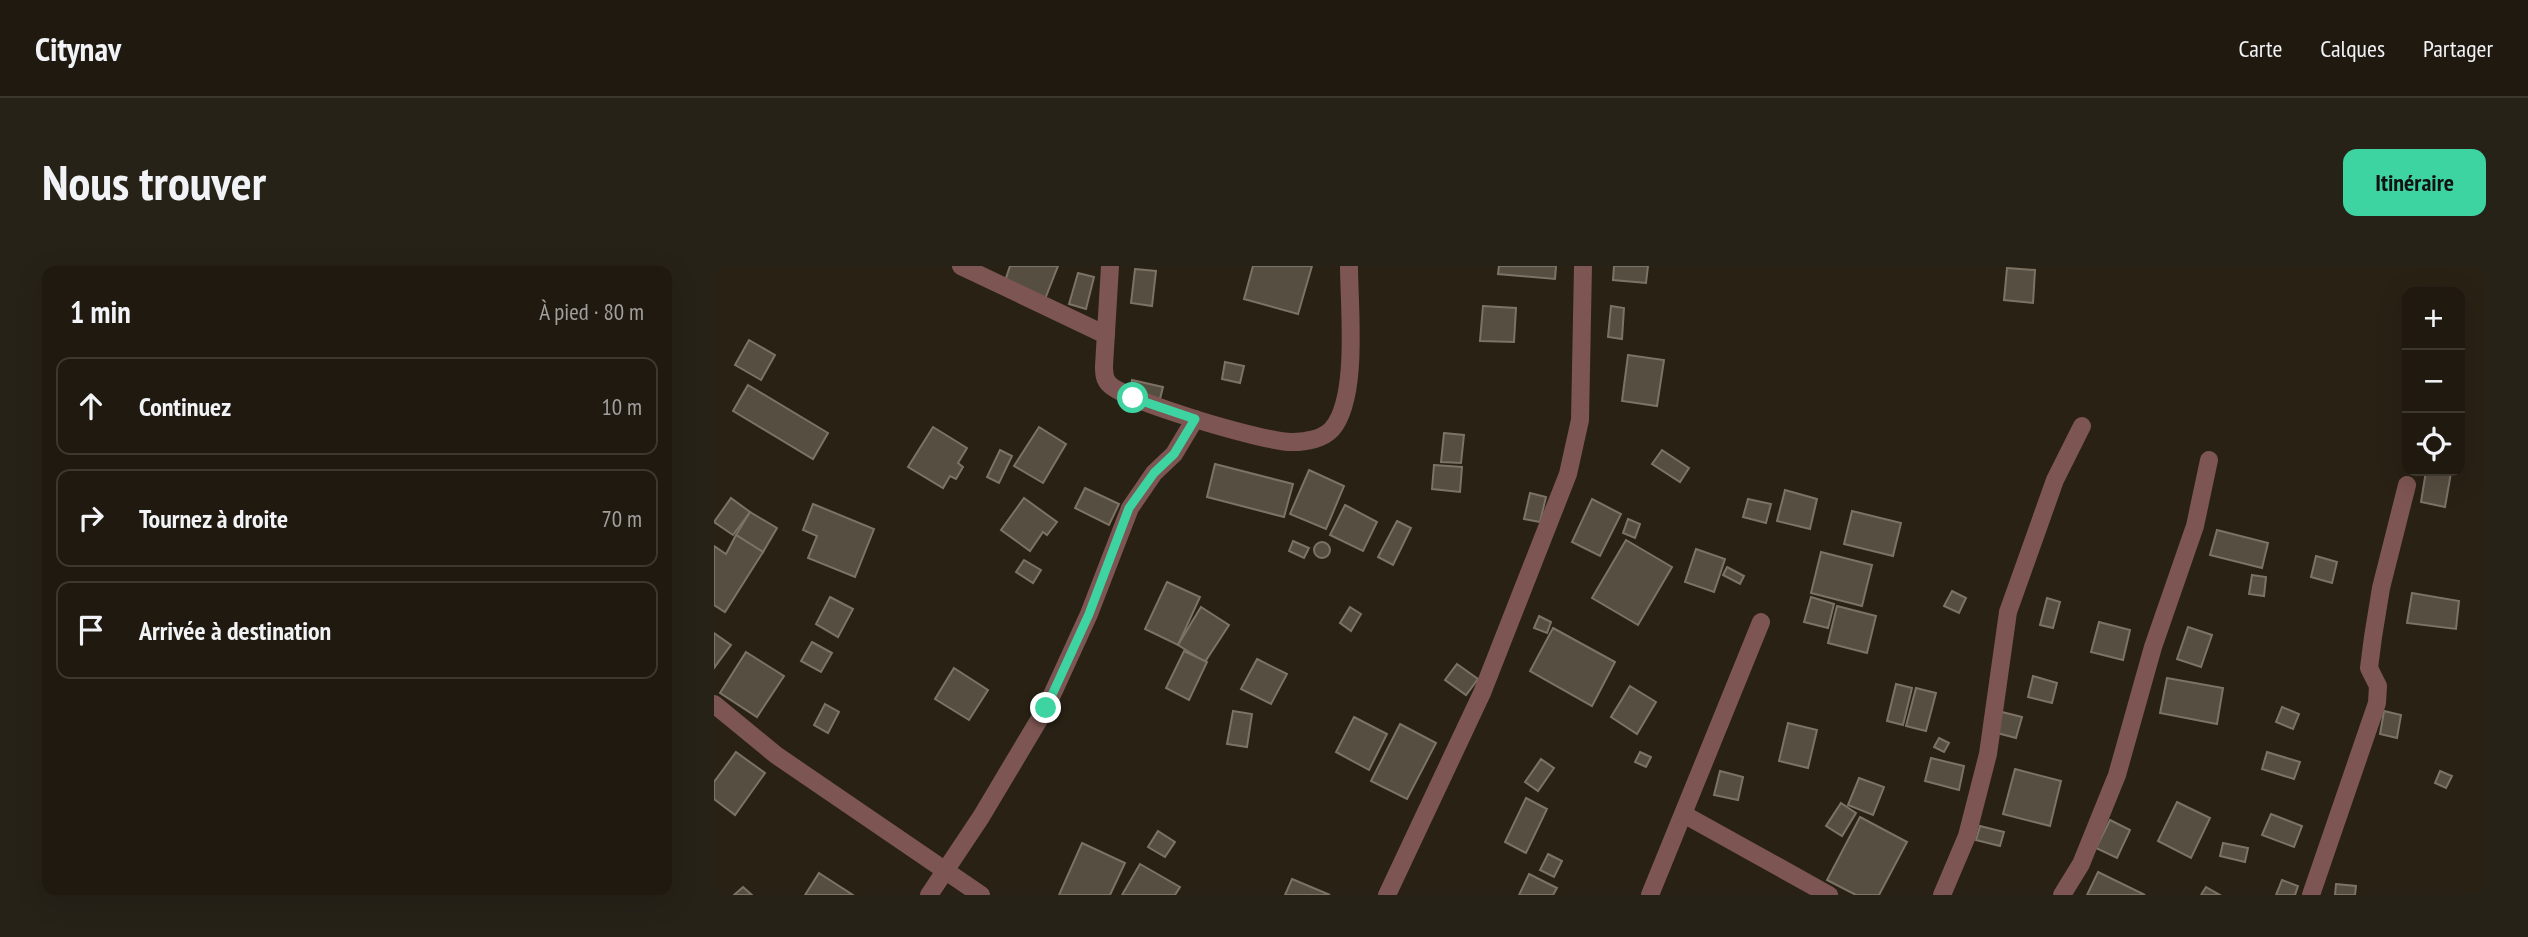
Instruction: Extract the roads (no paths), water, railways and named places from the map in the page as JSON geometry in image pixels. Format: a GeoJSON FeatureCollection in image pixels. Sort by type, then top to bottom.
{"type":"FeatureCollection","features":[{"type":"Feature","properties":{"kind":"street"},"geometry":{"type":"LineString","coordinates":[[961,266],[1106,335]]}},
{"type":"Feature","properties":{"kind":"street"},"geometry":{"type":"LineString","coordinates":[[1110,266],[1104,366],[1105,380],[1110,385],[1133,398],[1195,419],[1290,442],[1314,440],[1332,429],[1350,383],[1349,266]]}},
{"type":"Feature","properties":{"kind":"street"},"geometry":{"type":"LineString","coordinates":[[1387,895],[1482,693],[1568,474],[1580,420],[1583,266]]}},
{"type":"Feature","properties":{"kind":"street"},"geometry":{"type":"LineString","coordinates":[[929,895],[1046,708],[1089,614],[1129,508],[1154,473],[1174,454],[1195,419]]}},
{"type":"Feature","properties":{"kind":"street"},"geometry":{"type":"LineString","coordinates":[[1941,895],[1967,836],[1988,754],[2008,612],[2055,480],[2082,426]]}},
{"type":"Feature","properties":{"kind":"street"},"geometry":{"type":"LineString","coordinates":[[2062,895],[2081,864],[2117,775],[2153,647],[2195,526],[2209,460]]}},
{"type":"Feature","properties":{"kind":"street"},"geometry":{"type":"LineString","coordinates":[[2311,895],[2377,703],[2378,686],[2369,668],[2370,658],[2381,588],[2407,485]]}},
{"type":"Feature","properties":{"kind":"street"},"geometry":{"type":"LineString","coordinates":[[1650,895],[1685,815],[1761,622]]}},
{"type":"Feature","properties":{"kind":"street"},"geometry":{"type":"LineString","coordinates":[[714,704],[776,755],[947,869],[981,895]]}},
{"type":"Feature","properties":{"kind":"street"},"geometry":{"type":"LineString","coordinates":[[1685,815],[1829,895]]}}]}
